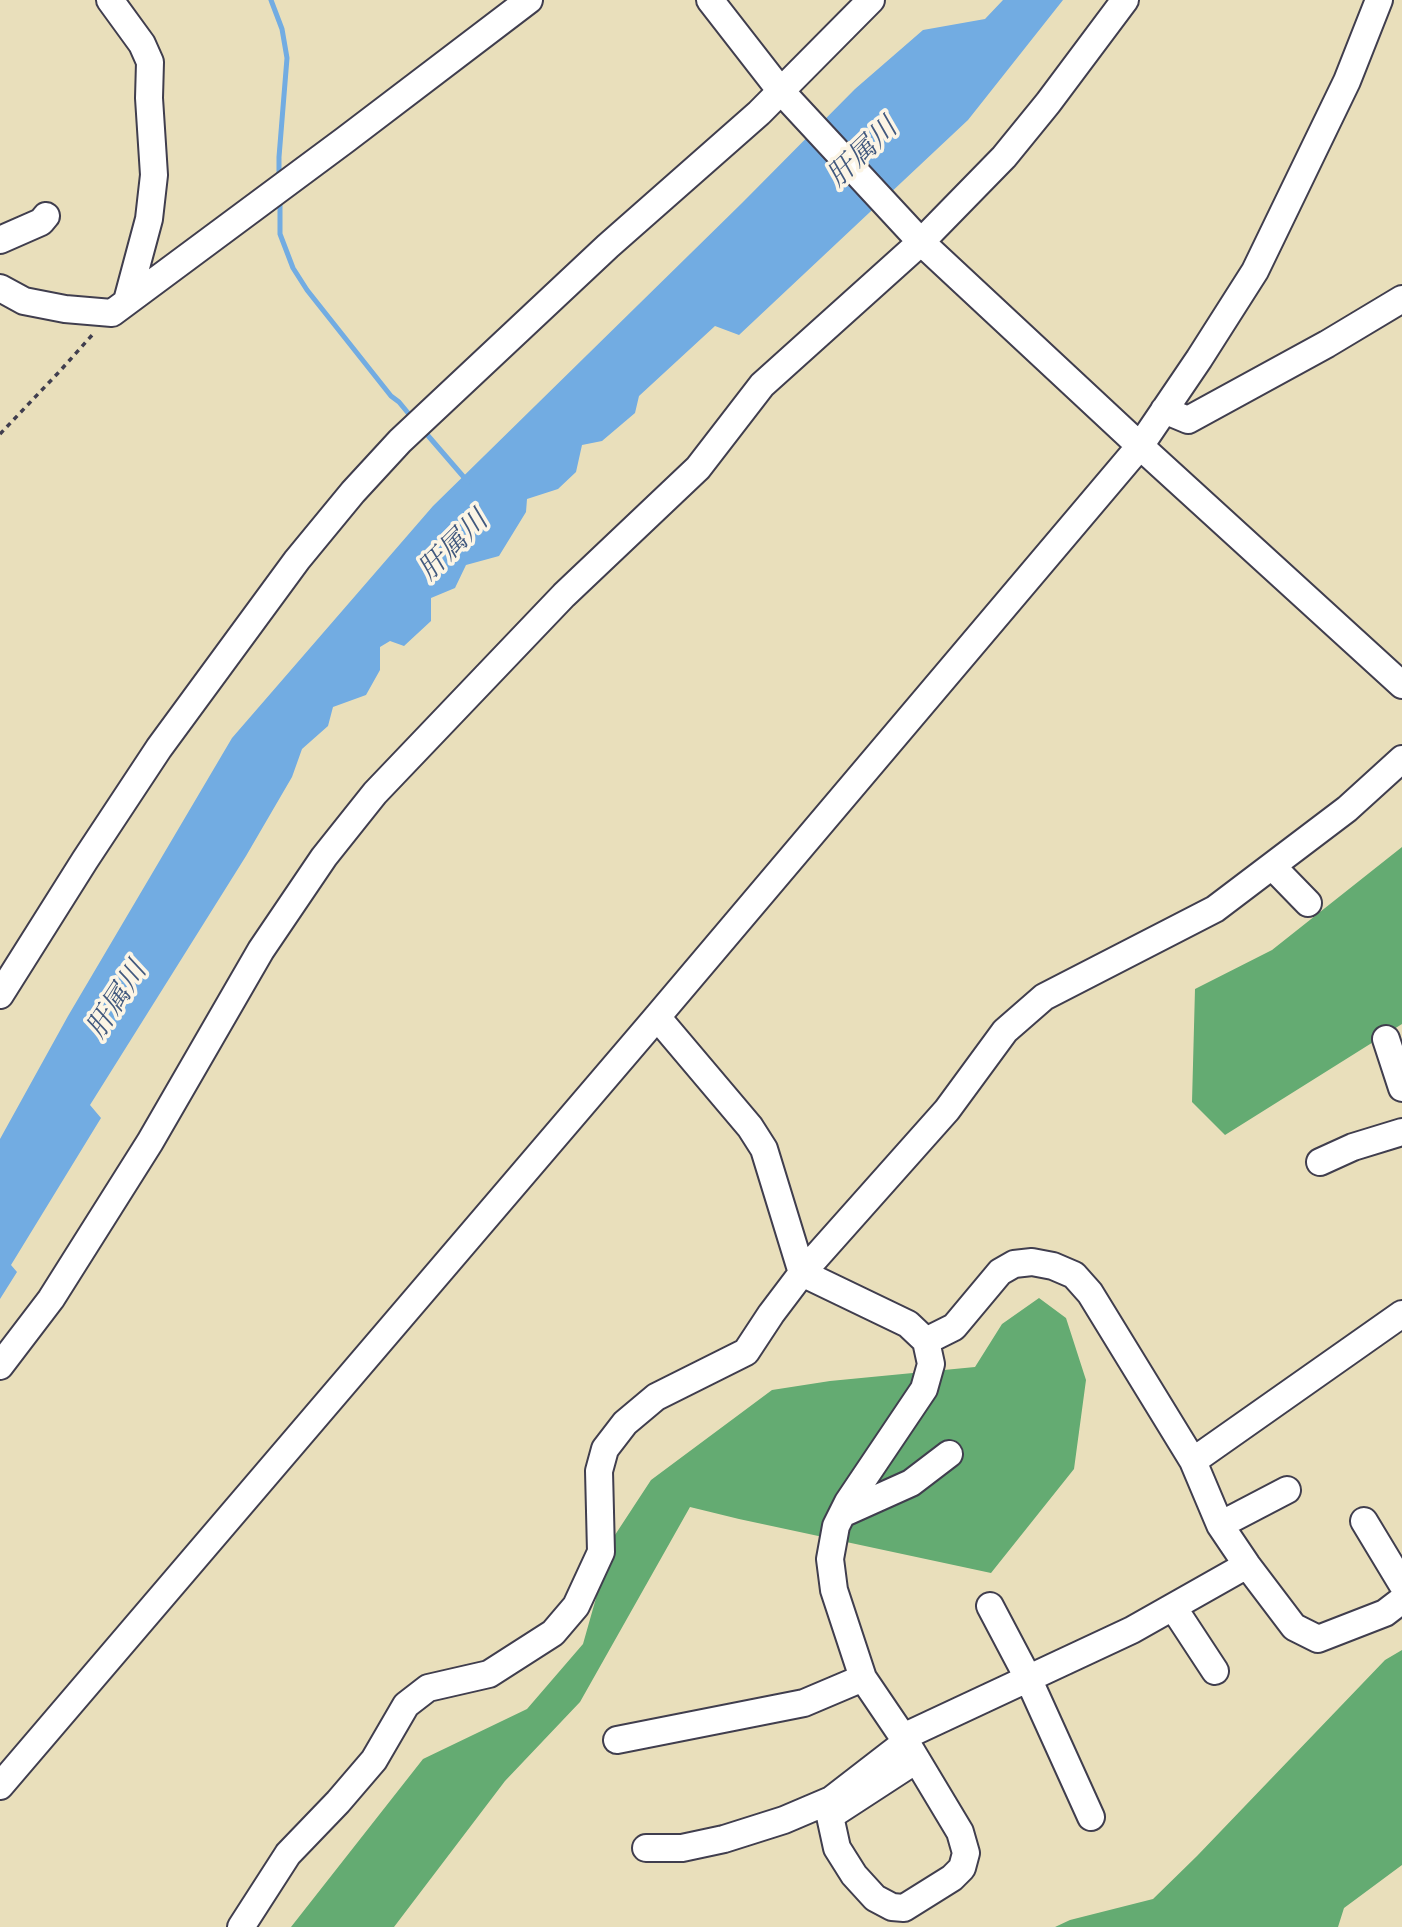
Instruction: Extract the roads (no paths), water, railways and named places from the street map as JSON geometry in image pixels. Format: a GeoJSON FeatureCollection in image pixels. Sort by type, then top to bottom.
{"type":"FeatureCollection","features":[{"type":"Feature","properties":{"kind":"street"},"geometry":{"type":"LineString","coordinates":[[110,0],[142,44],[150,62],[149,98],[154,175],[149,219],[119,307]]}},
{"type":"Feature","properties":{"kind":"street"},"geometry":{"type":"LineString","coordinates":[[0,288],[24,301],[65,309],[119,307],[529,0]]}},
{"type":"Feature","properties":{"kind":"street"},"geometry":{"type":"LineString","coordinates":[[710,0],[782,93],[921,242],[1402,685]]}},
{"type":"Feature","properties":{"kind":"street"},"geometry":{"type":"LineString","coordinates":[[0,995],[159,748],[298,560],[352,492],[410,432],[608,246],[782,93],[871,0]]}},
{"type":"Feature","properties":{"kind":"street"},"geometry":{"type":"LineString","coordinates":[[0,1366],[51,1299],[136,1165],[261,950],[324,857],[375,793],[564,594],[698,468],[762,385],[921,242],[1004,157],[1125,0]]}},
{"type":"Feature","properties":{"kind":"street"},"geometry":{"type":"LineString","coordinates":[[0,1786],[657,1017],[1140,446],[1255,271],[1347,81],[1378,0]]}},
{"type":"Feature","properties":{"kind":"street"},"geometry":{"type":"LineString","coordinates":[[0,240],[41,222],[46,216]]}},
{"type":"Feature","properties":{"kind":"street"},"geometry":{"type":"LineString","coordinates":[[1164,410],[1188,420],[1327,344],[1402,299]]}},
{"type":"Feature","properties":{"kind":"street"},"geometry":{"type":"LineString","coordinates":[[241,1927],[288,1854],[374,1760],[406,1705],[428,1688],[489,1674],[553,1633],[576,1606],[601,1552],[599,1471],[605,1449],[625,1423],[656,1397],[746,1352],[802,1273],[947,1110],[1005,1031],[1044,997],[1215,909],[1347,809],[1402,759]]}},
{"type":"Feature","properties":{"kind":"street"},"geometry":{"type":"LineString","coordinates":[[1272,866],[1308,903]]}},
{"type":"Feature","properties":{"kind":"street"},"geometry":{"type":"LineString","coordinates":[[657,1017],[750,1127],[764,1149],[802,1273],[908,1324],[926,1342],[930,1364],[924,1389],[848,1502],[836,1526],[830,1559],[834,1590],[863,1678],[960,1832],[966,1853],[962,1868],[952,1878],[904,1909],[892,1907],[876,1898],[854,1875],[838,1847],[830,1816]]}},
{"type":"Feature","properties":{"kind":"street"},"geometry":{"type":"LineString","coordinates":[[1386,1039],[1402,1088]]}},
{"type":"Feature","properties":{"kind":"street"},"geometry":{"type":"LineString","coordinates":[[1320,1162],[1353,1147],[1402,1132]]}},
{"type":"Feature","properties":{"kind":"street"},"geometry":{"type":"LineString","coordinates":[[926,1342],[954,1327],[1000,1272],[1014,1264],[1032,1262],[1053,1266],[1074,1275],[1090,1293],[1193,1461],[1220,1525],[1293,1627],[1318,1639],[1385,1613],[1402,1600]]}},
{"type":"Feature","properties":{"kind":"street"},"geometry":{"type":"LineString","coordinates":[[1193,1461],[1402,1314]]}},
{"type":"Feature","properties":{"kind":"street"},"geometry":{"type":"LineString","coordinates":[[842,1514],[911,1483],[949,1454]]}},
{"type":"Feature","properties":{"kind":"street"},"geometry":{"type":"LineString","coordinates":[[1220,1525],[1287,1490]]}},
{"type":"Feature","properties":{"kind":"street"},"geometry":{"type":"LineString","coordinates":[[1364,1521],[1402,1584]]}},
{"type":"Feature","properties":{"kind":"street"},"geometry":{"type":"LineString","coordinates":[[646,1848],[682,1848],[724,1839],[784,1820],[831,1800],[908,1746],[1028,1678],[1132,1630],[1247,1565]]}},
{"type":"Feature","properties":{"kind":"street"},"geometry":{"type":"LineString","coordinates":[[990,1606],[1028,1678],[1091,1817]]}},
{"type":"Feature","properties":{"kind":"street"},"geometry":{"type":"LineString","coordinates":[[1172,1607],[1215,1671]]}},
{"type":"Feature","properties":{"kind":"street"},"geometry":{"type":"LineString","coordinates":[[617,1740],[804,1703],[863,1678]]}},
{"type":"Feature","properties":{"kind":"street"},"geometry":{"type":"LineString","coordinates":[[761,1843],[816,1826],[908,1746]]}},
{"type":"Feature","properties":{"kind":"water","name":"肝属川"},"geometry":{"type":"Polygon","coordinates":[[[1003,0],[1063,0],[968,120],[739,335],[715,326],[639,396],[635,413],[602,441],[582,445],[576,472],[558,489],[527,499],[526,512],[499,556],[466,565],[455,588],[431,598],[431,621],[404,646],[390,641],[380,647],[380,670],[366,695],[333,707],[328,726],[302,749],[292,777],[246,856],[90,1105],[101,1118],[11,1265],[17,1272],[0,1299],[0,1139],[68,1016],[232,738],[433,506],[855,89],[923,30],[985,19],[1003,0]]]}},
{"type":"Feature","properties":{"kind":"waterway"},"geometry":{"type":"LineString","coordinates":[[271,0],[282,29],[287,58],[279,180]]}},
{"type":"Feature","properties":{"kind":"waterway"},"geometry":{"type":"LineString","coordinates":[[280,200],[280,234],[293,268],[307,290],[391,396],[413,419]]}},
{"type":"Feature","properties":{"kind":"waterway"},"geometry":{"type":"LineString","coordinates":[[424,431],[468,482]]}}]}
